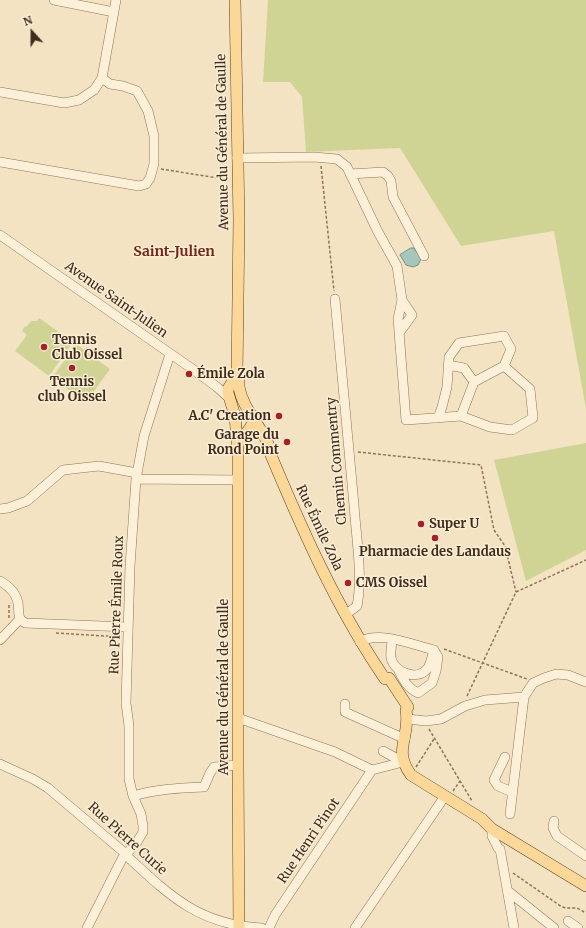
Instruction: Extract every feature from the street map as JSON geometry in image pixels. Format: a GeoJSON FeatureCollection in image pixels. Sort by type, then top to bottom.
{"type":"FeatureCollection","features":[{"type":"Feature","properties":{"kind":"main road","name":"Avenue du Général de Gaulle"},"geometry":{"type":"LineString","coordinates":[[236,1],[239,220],[235,383],[244,405],[250,427]]}},
{"type":"Feature","properties":{"kind":"main road","name":"Avenue du Général de Gaulle"},"geometry":{"type":"LineString","coordinates":[[235,383],[228,390],[229,398],[234,408],[236,423],[238,480],[239,927]]}},
{"type":"Feature","properties":{"kind":"main road"},"geometry":{"type":"LineString","coordinates":[[236,423],[240,429],[250,427]]}},
{"type":"Feature","properties":{"kind":"main road"},"geometry":{"type":"LineString","coordinates":[[237,445],[250,427]]}},
{"type":"Feature","properties":{"kind":"main road","name":"Rue Émile Zola"},"geometry":{"type":"LineString","coordinates":[[250,427],[266,437],[269,446],[268,448],[312,549],[360,642],[384,677],[383,681],[407,715]]}},
{"type":"Feature","properties":{"kind":"main road"},"geometry":{"type":"LineString","coordinates":[[407,715],[405,739],[402,751],[403,762],[410,775],[448,795],[482,819],[492,829],[586,886]]}},
{"type":"Feature","properties":{"kind":"street"},"geometry":{"type":"LineString","coordinates":[[54,0],[114,12]]}},
{"type":"Feature","properties":{"kind":"street"},"geometry":{"type":"LineString","coordinates":[[0,92],[64,103],[79,100],[94,90],[102,78],[116,0]]}},
{"type":"Feature","properties":{"kind":"street"},"geometry":{"type":"LineString","coordinates":[[0,162],[140,186],[146,184],[150,178],[153,168],[154,136],[148,111],[137,91],[124,86],[110,84],[102,78]]}},
{"type":"Feature","properties":{"kind":"street"},"geometry":{"type":"LineString","coordinates":[[237,158],[337,159],[347,167],[377,230],[397,266],[402,300],[412,315],[399,333],[406,420],[462,416],[490,427],[512,430],[534,418],[530,389],[504,366]]}},
{"type":"Feature","properties":{"kind":"street"},"geometry":{"type":"LineString","coordinates":[[350,174],[383,172],[388,176],[391,181],[393,197],[424,256]]}},
{"type":"Feature","properties":{"kind":"street","name":"Avenue Saint-Julien"},"geometry":{"type":"LineString","coordinates":[[0,235],[217,387],[229,398]]}},
{"type":"Feature","properties":{"kind":"street","name":"Chemin Commentry"},"geometry":{"type":"LineString","coordinates":[[335,299],[350,451],[358,565],[359,599],[357,606],[345,614]]}},
{"type":"Feature","properties":{"kind":"street"},"geometry":{"type":"LineString","coordinates":[[438,418],[447,386],[449,357],[459,343],[504,336],[511,349],[504,366],[474,382],[462,416]]}},
{"type":"Feature","properties":{"kind":"street","name":"Rue Pierre Émile Roux"},"geometry":{"type":"LineString","coordinates":[[126,854],[137,842],[143,832],[141,814],[133,796],[129,779],[129,726],[126,703],[130,566],[137,476],[144,436],[170,354]]}},
{"type":"Feature","properties":{"kind":"street"},"geometry":{"type":"LineString","coordinates":[[448,365],[464,368],[474,382]]}},
{"type":"Feature","properties":{"kind":"street"},"geometry":{"type":"LineString","coordinates":[[217,387],[235,383]]}},
{"type":"Feature","properties":{"kind":"street"},"geometry":{"type":"LineString","coordinates":[[0,509],[8,508],[27,501],[63,470],[99,466],[137,476],[238,480]]}},
{"type":"Feature","properties":{"kind":"street"},"geometry":{"type":"LineString","coordinates":[[0,581],[14,592],[18,602],[18,615],[25,623],[128,627]]}},
{"type":"Feature","properties":{"kind":"street"},"geometry":{"type":"LineString","coordinates":[[0,640],[20,619]]}},
{"type":"Feature","properties":{"kind":"street"},"geometry":{"type":"LineString","coordinates":[[360,642],[370,637],[383,637],[392,639],[434,650],[438,657],[432,683],[418,693],[412,691],[404,682],[391,658],[392,639]]}},
{"type":"Feature","properties":{"kind":"street"},"geometry":{"type":"LineString","coordinates":[[396,667],[405,674],[417,674],[428,668],[434,650]]}},
{"type":"Feature","properties":{"kind":"street"},"geometry":{"type":"LineString","coordinates":[[384,677],[396,667]]}},
{"type":"Feature","properties":{"kind":"street"},"geometry":{"type":"LineString","coordinates":[[510,814],[524,697],[533,683],[556,674],[568,675],[586,682]]}},
{"type":"Feature","properties":{"kind":"street"},"geometry":{"type":"LineString","coordinates":[[407,715],[426,721],[441,718],[465,706],[485,700],[524,697]]}},
{"type":"Feature","properties":{"kind":"street"},"geometry":{"type":"LineString","coordinates":[[344,704],[345,712],[405,739]]}},
{"type":"Feature","properties":{"kind":"street"},"geometry":{"type":"LineString","coordinates":[[238,718],[335,752],[372,770],[403,762]]}},
{"type":"Feature","properties":{"kind":"street"},"geometry":{"type":"LineString","coordinates":[[383,751],[403,762]]}},
{"type":"Feature","properties":{"kind":"street"},"geometry":{"type":"LineString","coordinates":[[505,757],[494,780],[498,786],[512,792]]}},
{"type":"Feature","properties":{"kind":"street","name":"Rue Pierre Curie"},"geometry":{"type":"LineString","coordinates":[[0,764],[33,779],[48,788],[126,854],[170,896],[191,910],[239,927],[262,928]]}},
{"type":"Feature","properties":{"kind":"street"},"geometry":{"type":"LineString","coordinates":[[133,796],[171,788],[204,787],[214,767],[238,765]]}},
{"type":"Feature","properties":{"kind":"street","name":"Rue Henri Pinot"},"geometry":{"type":"LineString","coordinates":[[269,928],[274,915],[372,770]]}},
{"type":"Feature","properties":{"kind":"street"},"geometry":{"type":"LineString","coordinates":[[355,928],[448,795]]}},
{"type":"Feature","properties":{"kind":"street"},"geometry":{"type":"LineString","coordinates":[[554,821],[553,828],[557,836],[586,856]]}},
{"type":"Feature","properties":{"kind":"street"},"geometry":{"type":"LineString","coordinates":[[492,829],[492,836],[500,849],[514,928]]}},
{"type":"Feature","properties":{"kind":"street"},"geometry":{"type":"LineString","coordinates":[[500,849],[503,847],[507,838]]}},
{"type":"Feature","properties":{"kind":"street"},"geometry":{"type":"LineString","coordinates":[[86,928],[126,854]]}},
{"type":"Feature","properties":{"kind":"street"},"geometry":{"type":"LineString","coordinates":[[508,891],[554,928]]}},
{"type":"Feature","properties":{"kind":"street"},"geometry":{"type":"LineString","coordinates":[[568,921],[578,928]]}},
{"type":"Feature","properties":{"kind":"path"},"geometry":{"type":"LineString","coordinates":[[320,158],[335,299]]}},
{"type":"Feature","properties":{"kind":"path"},"geometry":{"type":"LineString","coordinates":[[153,168],[230,180]]}},
{"type":"Feature","properties":{"kind":"path"},"geometry":{"type":"LineString","coordinates":[[350,451],[481,465],[494,530],[505,546],[516,592],[467,697],[465,706]]}},
{"type":"Feature","properties":{"kind":"path"},"geometry":{"type":"LineString","coordinates":[[516,592],[586,560]]}},
{"type":"Feature","properties":{"kind":"path"},"geometry":{"type":"LineString","coordinates":[[7,622],[9,620],[9,604]]}},
{"type":"Feature","properties":{"kind":"path"},"geometry":{"type":"LineString","coordinates":[[427,725],[475,806],[472,813]]}},
{"type":"Feature","properties":{"kind":"path"},"geometry":{"type":"LineString","coordinates":[[410,775],[434,739]]}},
{"type":"Feature","properties":{"kind":"path"},"geometry":{"type":"LineString","coordinates":[[448,795],[460,781]]}},
{"type":"Feature","properties":{"kind":"path"},"geometry":{"type":"LineString","coordinates":[[504,869],[511,872],[562,906],[567,908],[577,908],[586,913]]}},
{"type":"Feature","properties":{"kind":"green space"},"geometry":{"type":"Polygon","coordinates":[[[268,0],[586,0],[586,409],[554,231],[461,246],[400,148],[306,152],[302,97],[290,82],[263,82],[268,0]]]}},
{"type":"Feature","properties":{"kind":"green space","name":"Tennis Club Oissel"},"geometry":{"type":"Polygon","coordinates":[[[39,318],[73,342],[49,376],[15,351],[27,335],[22,331],[25,326],[26,327],[31,321],[37,321],[39,318]]]}},
{"type":"Feature","properties":{"kind":"green space"},"geometry":{"type":"Polygon","coordinates":[[[76,344],[110,369],[86,402],[52,378],[76,344]]]}},
{"type":"Feature","properties":{"kind":"green space"},"geometry":{"type":"Polygon","coordinates":[[[586,443],[586,550],[526,581],[494,460],[586,443]]]}},
{"type":"Feature","properties":{"kind":"water"},"geometry":{"type":"Polygon","coordinates":[[[411,248],[414,248],[421,259],[418,265],[413,267],[406,265],[400,255],[411,248]]]}},
{"type":"Feature","properties":{"kind":"place","name":"Tennis Club Oissel"},"geometry":{"type":"Point","coordinates":[44,347]}},
{"type":"Feature","properties":{"kind":"place","name":"Tennis club Oissel"},"geometry":{"type":"Point","coordinates":[72,368]}},
{"type":"Feature","properties":{"kind":"place","name":"Émile Zola"},"geometry":{"type":"Point","coordinates":[189,374]}},
{"type":"Feature","properties":{"kind":"place","name":"A.C' Creation"},"geometry":{"type":"Point","coordinates":[279,416]}},
{"type":"Feature","properties":{"kind":"place","name":"Garage du Rond Point"},"geometry":{"type":"Point","coordinates":[287,442]}},
{"type":"Feature","properties":{"kind":"place","name":"Super U"},"geometry":{"type":"Point","coordinates":[421,524]}},
{"type":"Feature","properties":{"kind":"place","name":"Pharmacie des Landaus"},"geometry":{"type":"Point","coordinates":[435,538]}},
{"type":"Feature","properties":{"kind":"place","name":"CMS Oissel"},"geometry":{"type":"Point","coordinates":[348,583]}},
{"type":"Feature","properties":{"kind":"district","name":"Saint-Julien"},"geometry":{"type":"Point","coordinates":[174,252]}}]}
